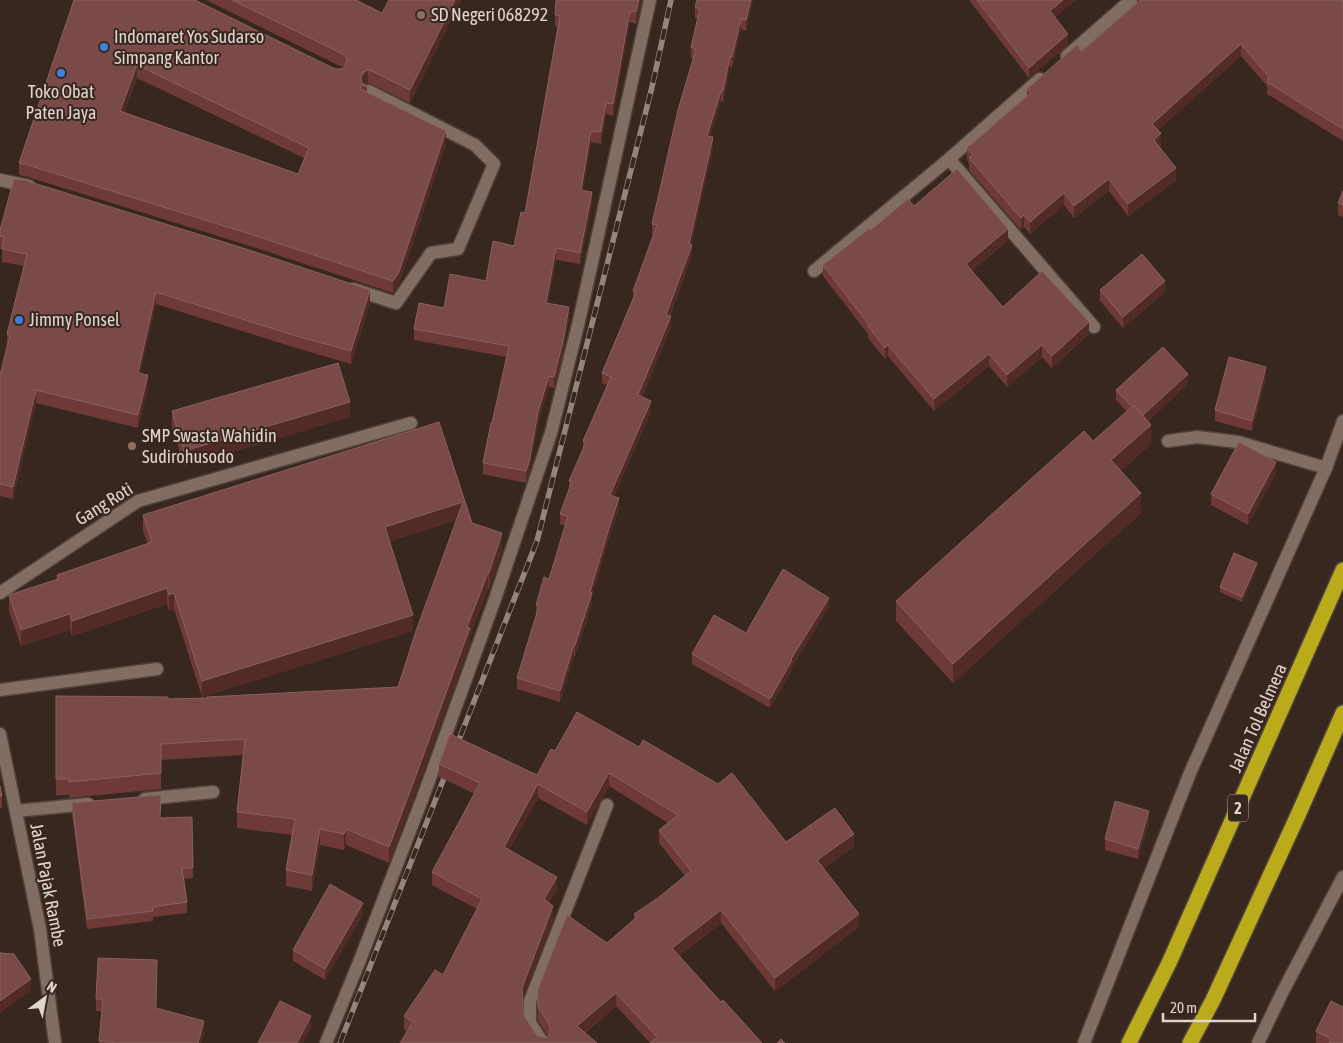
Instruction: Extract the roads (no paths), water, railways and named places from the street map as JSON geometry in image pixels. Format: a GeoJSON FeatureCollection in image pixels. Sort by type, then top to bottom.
{"type":"FeatureCollection","features":[{"type":"Feature","properties":{"kind":"highway","name":"Jalan Tol Belmera"},"geometry":{"type":"LineString","coordinates":[[1129,1043],[1169,963],[1343,570]]}},
{"type":"Feature","properties":{"kind":"highway"},"geometry":{"type":"LineString","coordinates":[[1190,1043],[1213,1000],[1343,712]]}},
{"type":"Feature","properties":{"kind":"street"},"geometry":{"type":"LineString","coordinates":[[326,1043],[423,797],[495,598],[550,433],[579,321],[650,0]]}},
{"type":"Feature","properties":{"kind":"street"},"geometry":{"type":"LineString","coordinates":[[814,271],[949,159],[1130,0]]}},
{"type":"Feature","properties":{"kind":"street"},"geometry":{"type":"LineString","coordinates":[[340,285],[396,303],[431,253],[458,249],[494,164],[475,144],[369,91]]}},
{"type":"Feature","properties":{"kind":"street"},"geometry":{"type":"LineString","coordinates":[[949,159],[1094,327]]}},
{"type":"Feature","properties":{"kind":"street"},"geometry":{"type":"LineString","coordinates":[[0,180],[44,191]]}},
{"type":"Feature","properties":{"kind":"street"},"geometry":{"type":"LineString","coordinates":[[1084,1043],[1190,774],[1326,468],[1343,421]]}},
{"type":"Feature","properties":{"kind":"street","name":"Gang Roti"},"geometry":{"type":"LineString","coordinates":[[0,593],[138,501],[411,423]]}},
{"type":"Feature","properties":{"kind":"street"},"geometry":{"type":"LineString","coordinates":[[1168,441],[1197,437],[1238,442],[1326,468]]}},
{"type":"Feature","properties":{"kind":"street"},"geometry":{"type":"LineString","coordinates":[[0,690],[157,669]]}},
{"type":"Feature","properties":{"kind":"street","name":"Jalan Pajak Rambe"},"geometry":{"type":"LineString","coordinates":[[0,734],[40,929],[55,1043]]}},
{"type":"Feature","properties":{"kind":"street"},"geometry":{"type":"LineString","coordinates":[[134,800],[213,792]]}},
{"type":"Feature","properties":{"kind":"street"},"geometry":{"type":"LineString","coordinates":[[16,811],[104,802]]}},
{"type":"Feature","properties":{"kind":"street"},"geometry":{"type":"LineString","coordinates":[[543,1043],[530,1023],[530,1001],[607,805]]}},
{"type":"Feature","properties":{"kind":"street"},"geometry":{"type":"LineString","coordinates":[[1258,1043],[1343,877]]}},
{"type":"Feature","properties":{"kind":"railway"},"geometry":{"type":"LineString","coordinates":[[340,1043],[537,541],[652,87],[671,0]]}},
{"type":"Feature","properties":{"kind":"place","name":"SD Negeri 068292"},"geometry":{"type":"Point","coordinates":[421,15]}},
{"type":"Feature","properties":{"kind":"place","name":"Indomaret Yos Sudarso Simpang Kantor"},"geometry":{"type":"Point","coordinates":[104,47]}},
{"type":"Feature","properties":{"kind":"place","name":"Toko Obat Paten Jaya"},"geometry":{"type":"Point","coordinates":[61,73]}},
{"type":"Feature","properties":{"kind":"place","name":"Jimmy Ponsel"},"geometry":{"type":"Point","coordinates":[19,320]}},
{"type":"Feature","properties":{"kind":"place","name":"SMP Swasta Wahidin Sudirohusodo"},"geometry":{"type":"Point","coordinates":[132,446]}}]}
